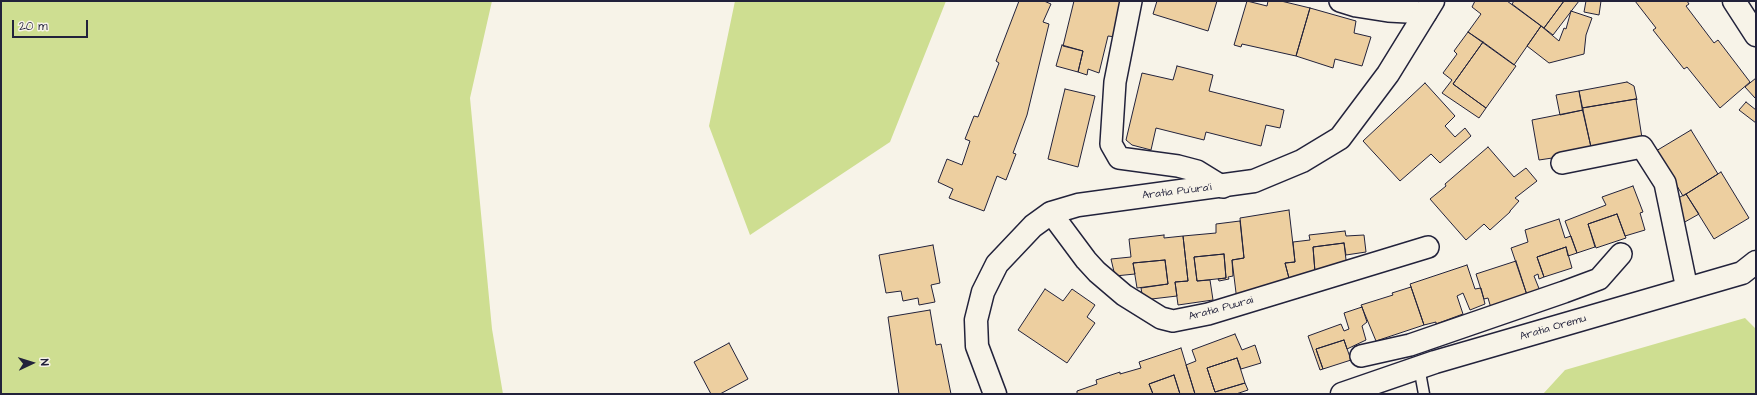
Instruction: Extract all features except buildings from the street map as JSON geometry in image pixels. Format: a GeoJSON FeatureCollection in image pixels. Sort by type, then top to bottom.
{"type":"FeatureCollection","features":[{"type":"Feature","properties":{"kind":"main road"},"geometry":{"type":"LineString","coordinates":[[1734,1],[1756,35]]}},
{"type":"Feature","properties":{"kind":"main road","name":"Aratia Pu'ura'i"},"geometry":{"type":"LineString","coordinates":[[995,394],[977,346],[976,320],[983,292],[997,264],[1034,226],[1051,213],[1078,205],[1222,187],[1254,181],[1302,161],[1340,138],[1388,74],[1429,7]]}},
{"type":"Feature","properties":{"kind":"main road","name":"Aratia Oremu"},"geometry":{"type":"LineString","coordinates":[[1342,394],[1417,368],[1742,273],[1756,262]]}},
{"type":"Feature","properties":{"kind":"street"},"geometry":{"type":"LineString","coordinates":[[1131,1],[1115,82],[1111,144],[1118,158],[1178,166],[1197,171],[1222,187]]}},
{"type":"Feature","properties":{"kind":"street"},"geometry":{"type":"LineString","coordinates":[[1340,1],[1356,6],[1388,11],[1429,7]]}},
{"type":"Feature","properties":{"kind":"street"},"geometry":{"type":"LineString","coordinates":[[1562,163],[1642,147],[1665,183],[1687,289]]}},
{"type":"Feature","properties":{"kind":"street","name":"Aratia Puurai"},"geometry":{"type":"LineString","coordinates":[[1051,213],[1096,272],[1124,295],[1161,318],[1173,321],[1208,314],[1428,247]]}},
{"type":"Feature","properties":{"kind":"street"},"geometry":{"type":"LineString","coordinates":[[1361,356],[1410,345],[1599,279],[1621,254]]}},
{"type":"Feature","properties":{"kind":"street"},"geometry":{"type":"LineString","coordinates":[[1410,345],[1417,368]]}},
{"type":"Feature","properties":{"kind":"lane"},"geometry":{"type":"LineString","coordinates":[[1403,1],[1429,7]]}},
{"type":"Feature","properties":{"kind":"lane"},"geometry":{"type":"LineString","coordinates":[[1417,368],[1424,394]]}},
{"type":"Feature","properties":{"kind":"green space"},"geometry":{"type":"Polygon","coordinates":[[[1,1],[492,1],[470,98],[492,329],[503,394],[1,394],[1,1]]]}},
{"type":"Feature","properties":{"kind":"green space"},"geometry":{"type":"Polygon","coordinates":[[[735,1],[946,1],[890,142],[750,235],[709,126],[735,1]]]}},
{"type":"Feature","properties":{"kind":"green space"},"geometry":{"type":"Polygon","coordinates":[[[1745,318],[1756,329],[1756,394],[1543,394],[1565,370],[1745,318]]]}}]}
